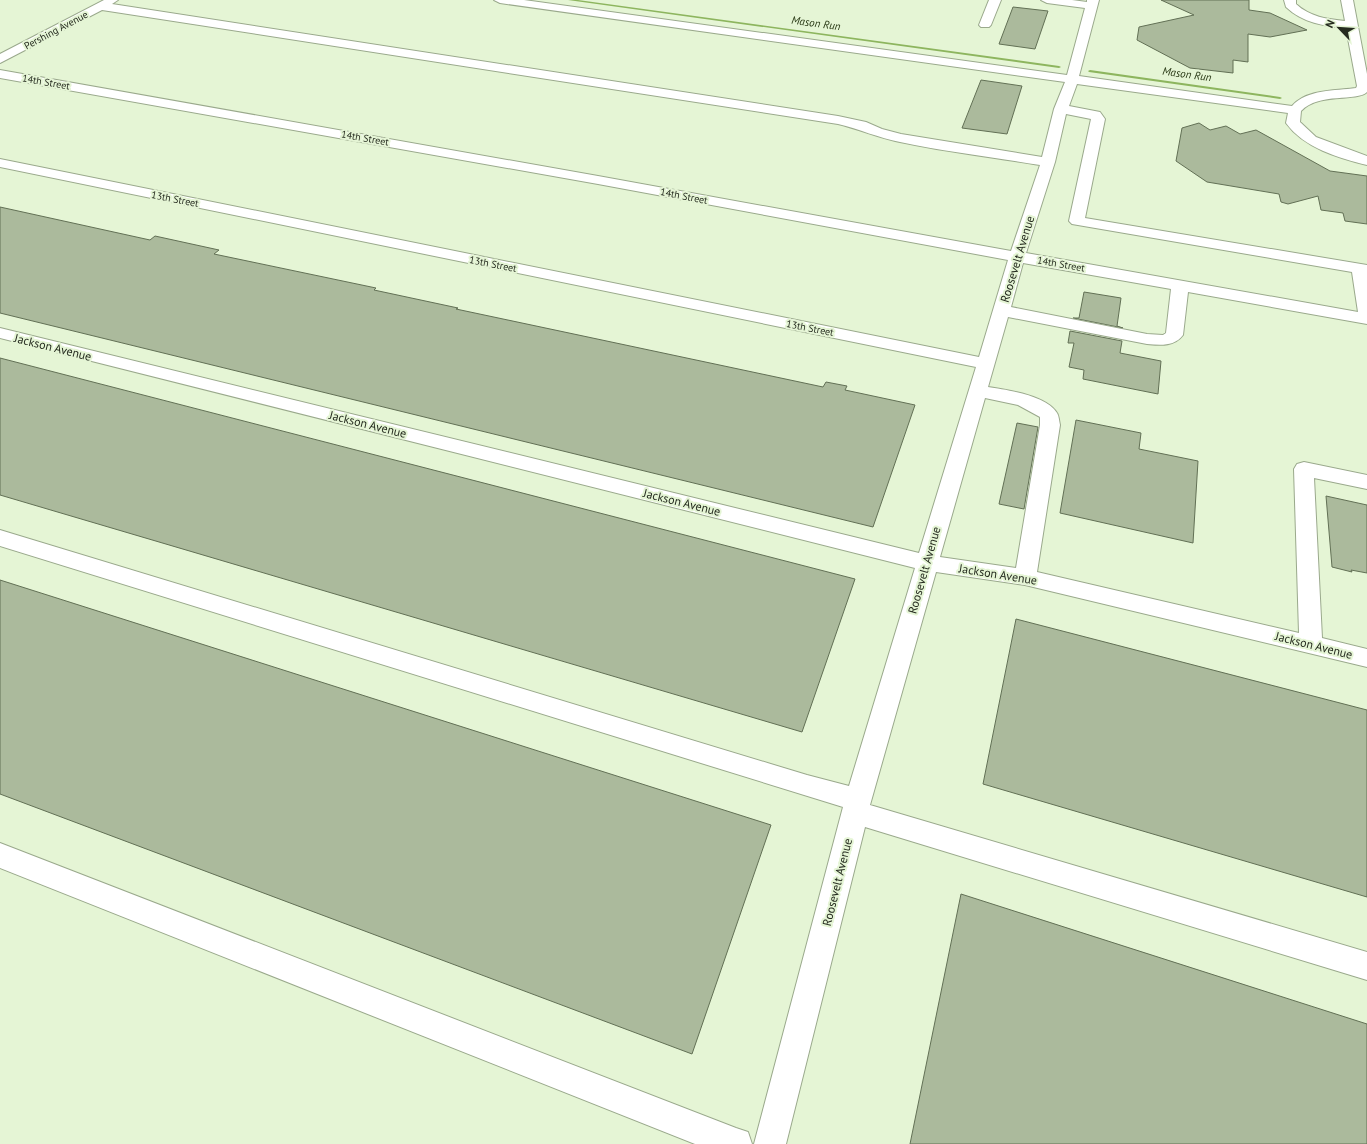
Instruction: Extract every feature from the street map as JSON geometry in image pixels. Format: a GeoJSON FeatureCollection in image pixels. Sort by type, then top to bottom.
{"type":"FeatureCollection","features":[{"type":"Feature","properties":{"kind":"street"},"geometry":{"type":"LineString","coordinates":[[86,0],[838,120],[861,125],[877,132],[900,138],[1048,162]]}},
{"type":"Feature","properties":{"kind":"street"},"geometry":{"type":"LineString","coordinates":[[500,0],[1295,110]]}},
{"type":"Feature","properties":{"kind":"street"},"geometry":{"type":"LineString","coordinates":[[985,25],[995,0]]}},
{"type":"Feature","properties":{"kind":"street"},"geometry":{"type":"LineString","coordinates":[[1047,0],[1093,3]]}},
{"type":"Feature","properties":{"kind":"street"},"geometry":{"type":"LineString","coordinates":[[1290,0],[1290,6],[1298,14],[1318,20],[1352,25]]}},
{"type":"Feature","properties":{"kind":"street","name":"Pershing Avenue"},"geometry":{"type":"LineString","coordinates":[[0,59],[106,3]]}},
{"type":"Feature","properties":{"kind":"street","name":"Roosevelt Avenue"},"geometry":{"type":"LineString","coordinates":[[770,1144],[856,806],[1017,256],[1048,162],[1061,109],[1093,3]]}},
{"type":"Feature","properties":{"kind":"street"},"geometry":{"type":"LineString","coordinates":[[1352,7],[1352,25],[1363,86],[1361,90],[1347,94],[1318,97],[1308,100],[1295,110],[1293,123],[1311,140],[1334,150],[1367,161]]}},
{"type":"Feature","properties":{"kind":"street","name":"14th Street"},"geometry":{"type":"LineString","coordinates":[[0,74],[590,178],[1017,256],[1122,269],[1180,285],[1367,318]]}},
{"type":"Feature","properties":{"kind":"street"},"geometry":{"type":"LineString","coordinates":[[1061,109],[1095,115],[1098,119],[1076,221],[1363,269],[1367,314]]}},
{"type":"Feature","properties":{"kind":"street","name":"13th Street"},"geometry":{"type":"LineString","coordinates":[[0,164],[985,364]]}},
{"type":"Feature","properties":{"kind":"street"},"geometry":{"type":"LineString","coordinates":[[1001,310],[1147,339],[1166,340],[1174,335],[1180,285]]}},
{"type":"Feature","properties":{"kind":"street","name":"Jackson Avenue"},"geometry":{"type":"LineString","coordinates":[[0,333],[927,563],[1025,577],[1367,658]]}},
{"type":"Feature","properties":{"kind":"street"},"geometry":{"type":"LineString","coordinates":[[977,391],[1024,400],[1041,407],[1049,414],[1050,425],[1025,577]]}},
{"type":"Feature","properties":{"kind":"street"},"geometry":{"type":"LineString","coordinates":[[1311,644],[1304,468],[1367,482]]}},
{"type":"Feature","properties":{"kind":"street"},"geometry":{"type":"LineString","coordinates":[[0,538],[792,782],[856,806],[1367,966]]}},
{"type":"Feature","properties":{"kind":"street"},"geometry":{"type":"LineString","coordinates":[[0,855],[736,1144]]}},
{"type":"Feature","properties":{"kind":"building"},"geometry":{"type":"Polygon","coordinates":[[[1161,0],[1249,0],[1249,10],[1270,13],[1307,30],[1270,37],[1248,34],[1248,62],[1233,60],[1233,73],[1190,68],[1137,40],[1139,27],[1194,15],[1161,0]]]}},
{"type":"Feature","properties":{"kind":"building"},"geometry":{"type":"Polygon","coordinates":[[[1013,7],[1048,11],[1035,49],[999,44],[1013,7]]]}},
{"type":"Feature","properties":{"kind":"building"},"geometry":{"type":"Polygon","coordinates":[[[981,80],[1022,86],[1007,134],[962,128],[981,80]]]}},
{"type":"Feature","properties":{"kind":"building"},"geometry":{"type":"Polygon","coordinates":[[[1199,123],[1210,130],[1226,126],[1240,134],[1256,130],[1330,171],[1367,176],[1367,224],[1345,221],[1343,213],[1321,210],[1318,196],[1288,204],[1281,202],[1279,194],[1207,182],[1176,161],[1182,128],[1199,123]]]}},
{"type":"Feature","properties":{"kind":"building"},"geometry":{"type":"Polygon","coordinates":[[[0,207],[150,240],[155,236],[219,250],[214,254],[376,288],[374,290],[458,308],[456,309],[823,387],[826,382],[847,386],[845,390],[915,405],[873,527],[0,313],[0,207]]]}},
{"type":"Feature","properties":{"kind":"building"},"geometry":{"type":"Polygon","coordinates":[[[1084,292],[1121,298],[1117,326],[1123,328],[1073,318],[1079,318],[1084,292]]]}},
{"type":"Feature","properties":{"kind":"building"},"geometry":{"type":"Polygon","coordinates":[[[1070,331],[1122,341],[1120,353],[1161,361],[1158,394],[1083,379],[1084,370],[1069,367],[1074,343],[1068,343],[1070,331]]]}},
{"type":"Feature","properties":{"kind":"building"},"geometry":{"type":"Polygon","coordinates":[[[0,358],[855,579],[802,732],[0,495],[0,358]]]}},
{"type":"Feature","properties":{"kind":"building"},"geometry":{"type":"Polygon","coordinates":[[[1076,420],[1141,433],[1139,449],[1198,461],[1193,543],[1060,513],[1076,420]]]}},
{"type":"Feature","properties":{"kind":"building"},"geometry":{"type":"Polygon","coordinates":[[[1017,423],[1038,427],[1024,509],[999,504],[1017,423]]]}},
{"type":"Feature","properties":{"kind":"building"},"geometry":{"type":"Polygon","coordinates":[[[1326,496],[1367,505],[1367,573],[1351,570],[1352,572],[1332,567],[1326,496]]]}},
{"type":"Feature","properties":{"kind":"building"},"geometry":{"type":"Polygon","coordinates":[[[0,580],[771,825],[692,1054],[0,794],[0,580]]]}},
{"type":"Feature","properties":{"kind":"building"},"geometry":{"type":"Polygon","coordinates":[[[1016,619],[1367,710],[1367,897],[983,784],[1016,619]]]}},
{"type":"Feature","properties":{"kind":"building"},"geometry":{"type":"Polygon","coordinates":[[[961,894],[1367,1024],[1367,1144],[910,1144],[961,894]]]}},
{"type":"Feature","properties":{"kind":"waterway","name":"Mason Run"},"geometry":{"type":"LineString","coordinates":[[570,0],[1059,67]]}},
{"type":"Feature","properties":{"kind":"waterway","name":"Mason Run"},"geometry":{"type":"LineString","coordinates":[[1090,71],[1280,98]]}}]}
